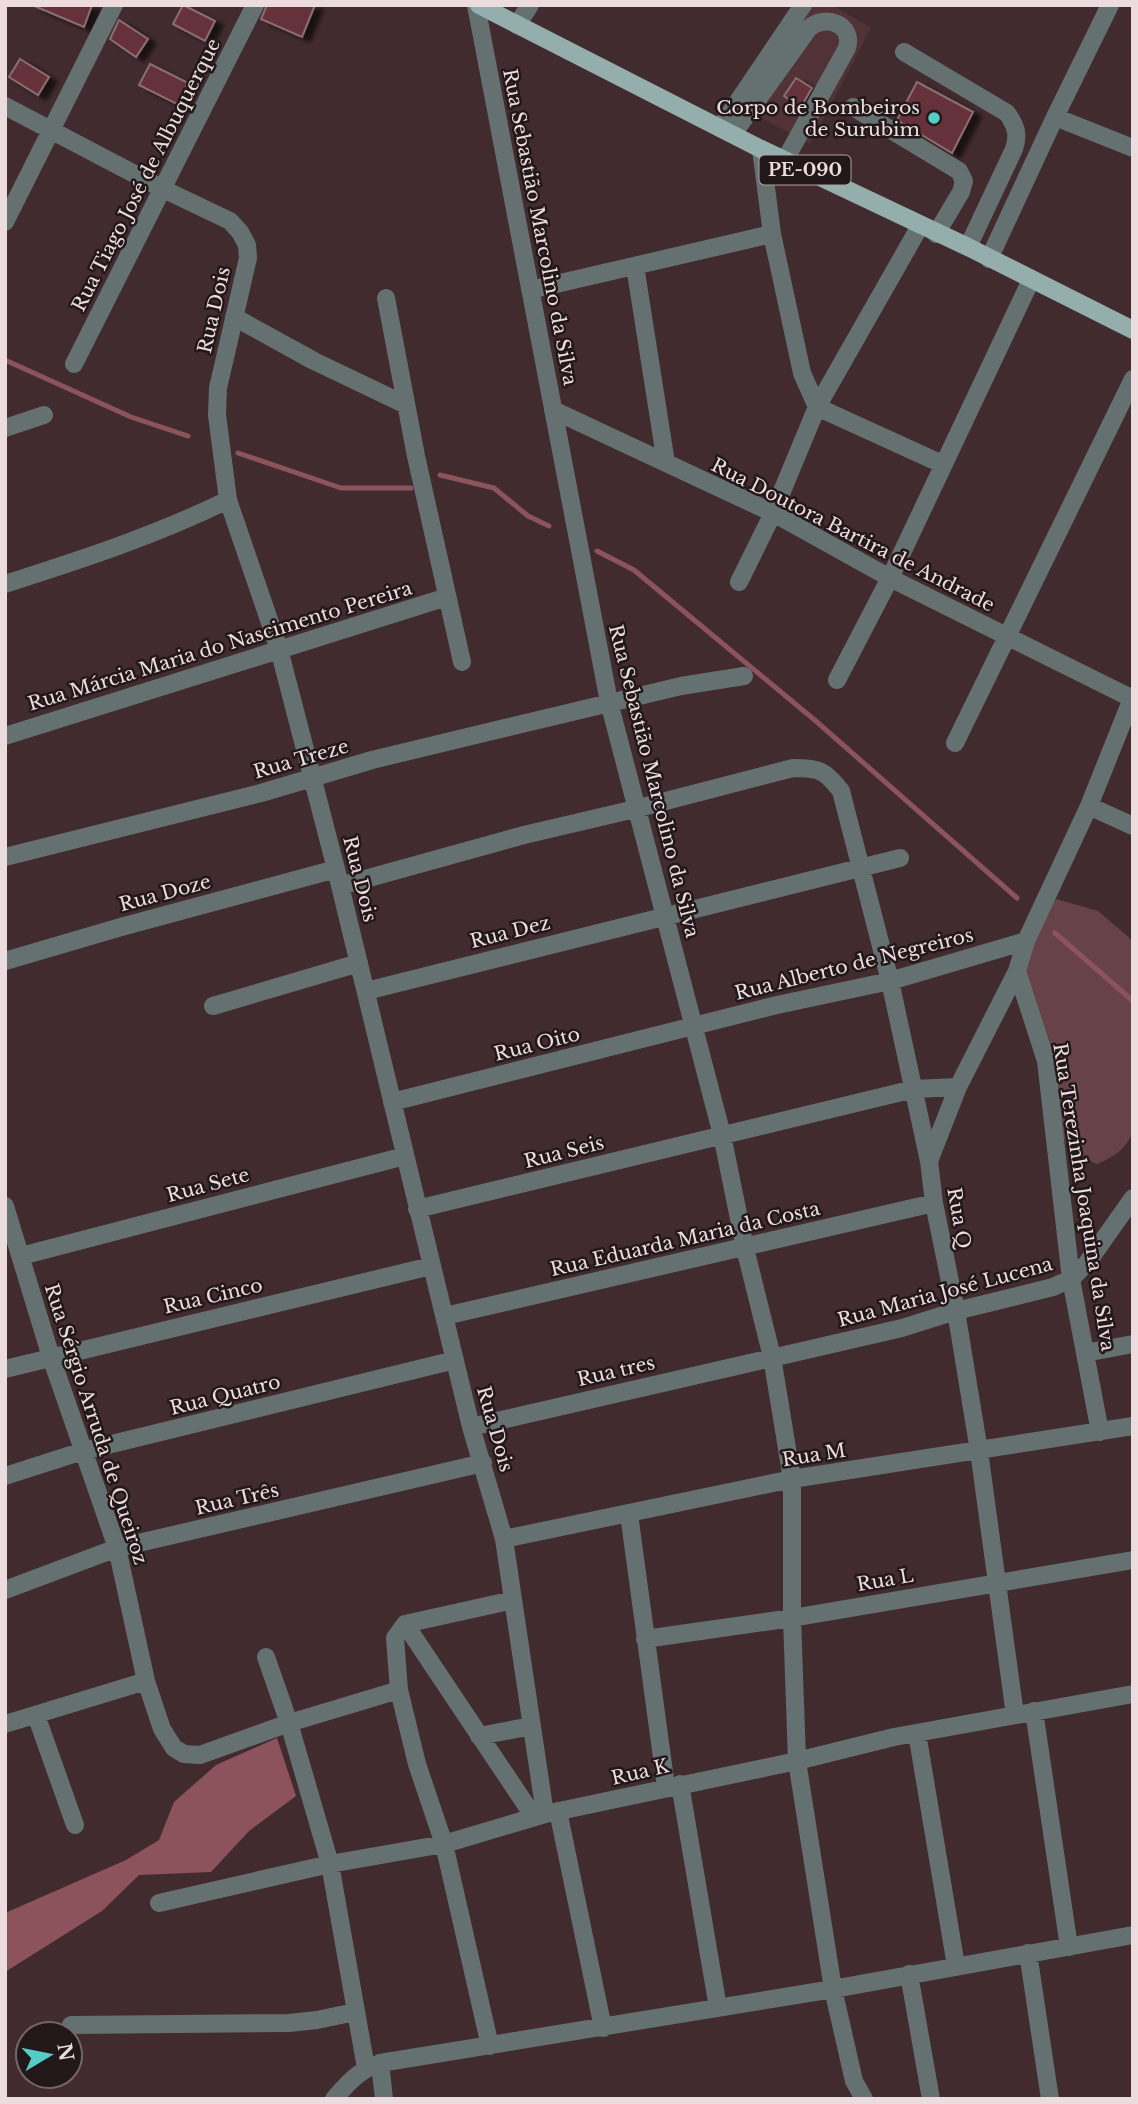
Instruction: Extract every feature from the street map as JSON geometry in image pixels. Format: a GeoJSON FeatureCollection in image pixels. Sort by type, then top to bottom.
{"type":"FeatureCollection","features":[{"type":"Feature","properties":{"kind":"main road","name":"PE-090"},"geometry":{"type":"LineString","coordinates":[[478,5],[761,149],[968,247],[1133,330]]}},
{"type":"Feature","properties":{"kind":"street"},"geometry":{"type":"LineString","coordinates":[[5,222],[114,5]]}},
{"type":"Feature","properties":{"kind":"street","name":"Rua Tiago José de Albuquerque"},"geometry":{"type":"LineString","coordinates":[[74,364],[256,5]]}},
{"type":"Feature","properties":{"kind":"street","name":"Rua Sebastião Marcolino da Silva"},"geometry":{"type":"LineString","coordinates":[[478,5],[609,702],[722,1135],[745,1248],[772,1357],[792,1479],[792,1618],[797,1761],[833,1989],[855,2081],[864,2099]]}},
{"type":"Feature","properties":{"kind":"street"},"geometry":{"type":"LineString","coordinates":[[517,24],[530,5]]}},
{"type":"Feature","properties":{"kind":"street"},"geometry":{"type":"LineString","coordinates":[[727,131],[803,5]]}},
{"type":"Feature","properties":{"kind":"street"},"geometry":{"type":"LineString","coordinates":[[989,259],[1110,5]]}},
{"type":"Feature","properties":{"kind":"street"},"geometry":{"type":"LineString","coordinates":[[727,131],[809,28],[821,21],[835,22],[846,29],[849,35],[847,48],[785,160]]}},
{"type":"Feature","properties":{"kind":"street"},"geometry":{"type":"LineString","coordinates":[[904,52],[1007,113],[1016,125],[1018,138],[1014,149],[968,247]]}},
{"type":"Feature","properties":{"kind":"street"},"geometry":{"type":"LineString","coordinates":[[5,107],[163,190]]}},
{"type":"Feature","properties":{"kind":"street"},"geometry":{"type":"LineString","coordinates":[[739,582],[773,513],[817,407],[928,230],[961,192],[964,181],[959,171],[951,164],[853,107]]}},
{"type":"Feature","properties":{"kind":"street"},"geometry":{"type":"LineString","coordinates":[[1055,117],[1133,148]]}},
{"type":"Feature","properties":{"kind":"street"},"geometry":{"type":"LineString","coordinates":[[761,149],[772,234],[802,373],[817,407],[942,464]]}},
{"type":"Feature","properties":{"kind":"street","name":"Rua Dois"},"geometry":{"type":"LineString","coordinates":[[163,190],[230,221],[247,245],[248,258],[218,388],[217,415],[228,500],[279,649],[338,877],[416,1209],[471,1427],[504,1539],[546,1814],[603,2028]]}},
{"type":"Feature","properties":{"kind":"street"},"geometry":{"type":"LineString","coordinates":[[530,290],[772,234]]}},
{"type":"Feature","properties":{"kind":"street"},"geometry":{"type":"LineString","coordinates":[[635,266],[666,463]]}},
{"type":"Feature","properties":{"kind":"street"},"geometry":{"type":"LineString","coordinates":[[837,680],[890,578],[1031,280]]}},
{"type":"Feature","properties":{"kind":"street"},"geometry":{"type":"LineString","coordinates":[[386,298],[406,405],[462,662]]}},
{"type":"Feature","properties":{"kind":"street"},"geometry":{"type":"LineString","coordinates":[[234,317],[314,361],[406,405]]}},
{"type":"Feature","properties":{"kind":"street"},"geometry":{"type":"LineString","coordinates":[[954,743],[1133,379]]}},
{"type":"Feature","properties":{"kind":"street","name":"Rua Doutora Bartira de Andrade"},"geometry":{"type":"LineString","coordinates":[[553,410],[773,513],[890,578],[1132,698]]}},
{"type":"Feature","properties":{"kind":"street"},"geometry":{"type":"LineString","coordinates":[[5,428],[44,415]]}},
{"type":"Feature","properties":{"kind":"street"},"geometry":{"type":"LineString","coordinates":[[5,584],[172,527],[228,500]]}},
{"type":"Feature","properties":{"kind":"street","name":"Rua Márcia Maria do Nascimento Pereira"},"geometry":{"type":"LineString","coordinates":[[5,736],[447,597]]}},
{"type":"Feature","properties":{"kind":"street","name":"Rua Treze"},"geometry":{"type":"LineString","coordinates":[[5,857],[261,793],[385,757],[609,702],[744,676]]}},
{"type":"Feature","properties":{"kind":"street"},"geometry":{"type":"LineString","coordinates":[[929,1161],[958,1087],[1017,971],[1026,941],[1089,806],[1132,698]]}},
{"type":"Feature","properties":{"kind":"street","name":"Rua Doze"},"geometry":{"type":"LineString","coordinates":[[5,961],[121,927],[635,809],[793,768]]}},
{"type":"Feature","properties":{"kind":"street","name":"Rua Q"},"geometry":{"type":"LineString","coordinates":[[793,768],[814,768],[829,775],[841,791],[890,981],[929,1161],[934,1203],[956,1311],[979,1451],[1015,1714]]}},
{"type":"Feature","properties":{"kind":"street"},"geometry":{"type":"LineString","coordinates":[[1089,806],[1133,826]]}},
{"type":"Feature","properties":{"kind":"street","name":"Rua Dez"},"geometry":{"type":"LineString","coordinates":[[366,991],[900,858]]}},
{"type":"Feature","properties":{"kind":"street","name":"Rua Alberto de Negreiros"},"geometry":{"type":"LineString","coordinates":[[692,1026],[890,981],[1026,941]]}},
{"type":"Feature","properties":{"kind":"street"},"geometry":{"type":"LineString","coordinates":[[213,1006],[359,963]]}},
{"type":"Feature","properties":{"kind":"street","name":"Rua Terezinha Joaquina da Silva"},"geometry":{"type":"LineString","coordinates":[[1017,971],[1046,1061],[1071,1279],[1100,1432]]}},
{"type":"Feature","properties":{"kind":"street","name":"Rua Oito"},"geometry":{"type":"LineString","coordinates":[[393,1102],[692,1026]]}},
{"type":"Feature","properties":{"kind":"street","name":"Rua Seis"},"geometry":{"type":"LineString","coordinates":[[416,1209],[914,1089],[958,1087]]}},
{"type":"Feature","properties":{"kind":"street","name":"Rua Sete"},"geometry":{"type":"LineString","coordinates":[[21,1256],[405,1156]]}},
{"type":"Feature","properties":{"kind":"street","name":"Rua Maria José Lucena"},"geometry":{"type":"LineString","coordinates":[[772,1357],[902,1328],[956,1311],[1053,1287],[1071,1279],[1087,1263],[1133,1198]]}},
{"type":"Feature","properties":{"kind":"street","name":"Rua Eduarda Maria da Costa"},"geometry":{"type":"LineString","coordinates":[[444,1316],[934,1203]]}},
{"type":"Feature","properties":{"kind":"street","name":"Rua Sérgio Arruda de Queiroz"},"geometry":{"type":"LineString","coordinates":[[5,1206],[9,1229],[21,1256],[51,1357],[117,1548],[146,1681],[162,1729],[174,1748],[184,1754],[200,1755],[289,1723],[400,1690]]}},
{"type":"Feature","properties":{"kind":"street","name":"Rua Cinco"},"geometry":{"type":"LineString","coordinates":[[5,1369],[431,1266]]}},
{"type":"Feature","properties":{"kind":"street"},"geometry":{"type":"LineString","coordinates":[[1085,1353],[1133,1345]]}},
{"type":"Feature","properties":{"kind":"street","name":"Rua tres"},"geometry":{"type":"LineString","coordinates":[[471,1427],[772,1357]]}},
{"type":"Feature","properties":{"kind":"street","name":"Rua Quatro"},"geometry":{"type":"LineString","coordinates":[[5,1476],[83,1451],[455,1360]]}},
{"type":"Feature","properties":{"kind":"street","name":"Rua M"},"geometry":{"type":"LineString","coordinates":[[504,1539],[792,1479],[1133,1426]]}},
{"type":"Feature","properties":{"kind":"street","name":"Rua Três"},"geometry":{"type":"LineString","coordinates":[[5,1590],[117,1548],[483,1463]]}},
{"type":"Feature","properties":{"kind":"street"},"geometry":{"type":"LineString","coordinates":[[629,1514],[645,1639],[718,2008]]}},
{"type":"Feature","properties":{"kind":"street","name":"Rua L"},"geometry":{"type":"LineString","coordinates":[[645,1639],[792,1618],[1133,1560]]}},
{"type":"Feature","properties":{"kind":"street"},"geometry":{"type":"LineString","coordinates":[[490,2046],[444,1844],[417,1764],[400,1690],[395,1639],[405,1624],[513,1600]]}},
{"type":"Feature","properties":{"kind":"street"},"geometry":{"type":"LineString","coordinates":[[405,1624],[480,1736],[546,1814]]}},
{"type":"Feature","properties":{"kind":"street"},"geometry":{"type":"LineString","coordinates":[[266,1657],[289,1723],[330,1864],[355,2012],[384,2099]]}},
{"type":"Feature","properties":{"kind":"street"},"geometry":{"type":"LineString","coordinates":[[5,1724],[146,1681]]}},
{"type":"Feature","properties":{"kind":"street","name":"Rua K"},"geometry":{"type":"LineString","coordinates":[[159,1903],[330,1864],[444,1844],[546,1814],[917,1733],[1133,1694]]}},
{"type":"Feature","properties":{"kind":"street"},"geometry":{"type":"LineString","coordinates":[[1034,1711],[1069,1947]]}},
{"type":"Feature","properties":{"kind":"street"},"geometry":{"type":"LineString","coordinates":[[36,1715],[75,1825]]}},
{"type":"Feature","properties":{"kind":"street"},"geometry":{"type":"LineString","coordinates":[[480,1736],[532,1726]]}},
{"type":"Feature","properties":{"kind":"street"},"geometry":{"type":"LineString","coordinates":[[917,1733],[956,1966]]}},
{"type":"Feature","properties":{"kind":"street"},"geometry":{"type":"LineString","coordinates":[[334,2099],[353,2077],[373,2065],[833,1989],[1133,1935]]}},
{"type":"Feature","properties":{"kind":"street"},"geometry":{"type":"LineString","coordinates":[[1028,1953],[1050,2099]]}},
{"type":"Feature","properties":{"kind":"street"},"geometry":{"type":"LineString","coordinates":[[909,1974],[931,2099]]}},
{"type":"Feature","properties":{"kind":"street"},"geometry":{"type":"LineString","coordinates":[[84,2025],[289,2023],[355,2012]]}},
{"type":"Feature","properties":{"kind":"shaded area"},"geometry":{"type":"Polygon","coordinates":[[[809,5],[832,5],[871,28],[810,144],[740,106],[809,5]]]}},
{"type":"Feature","properties":{"kind":"shaded area"},"geometry":{"type":"Polygon","coordinates":[[[1056,899],[1098,911],[1133,941],[1133,1132],[1118,1152],[1097,1164],[1072,1151],[1064,1137],[1043,1058],[1027,975],[1026,961],[1030,945],[1056,899]]]}},
{"type":"Feature","properties":{"kind":"shaded area"},"geometry":{"type":"Polygon","coordinates":[[[277,1738],[296,1796],[249,1831],[211,1872],[139,1875],[102,1911],[5,1972],[5,1913],[126,1860],[159,1840],[174,1802],[216,1765],[277,1738]]]}},
{"type":"Feature","properties":{"kind":"building"},"geometry":{"type":"Polygon","coordinates":[[[32,5],[92,5],[84,27],[32,5]]]}},
{"type":"Feature","properties":{"kind":"building"},"geometry":{"type":"Polygon","coordinates":[[[183,5],[215,21],[205,41],[173,24],[183,5]]]}},
{"type":"Feature","properties":{"kind":"building"},"geometry":{"type":"Polygon","coordinates":[[[267,5],[315,5],[302,37],[261,19],[267,5]]]}},
{"type":"Feature","properties":{"kind":"building"},"geometry":{"type":"Polygon","coordinates":[[[119,20],[148,39],[136,57],[110,39],[119,20]]]}},
{"type":"Feature","properties":{"kind":"building"},"geometry":{"type":"Polygon","coordinates":[[[20,59],[49,77],[38,95],[9,77],[20,59]]]}},
{"type":"Feature","properties":{"kind":"building"},"geometry":{"type":"Polygon","coordinates":[[[150,64],[188,83],[177,104],[139,85],[150,64]]]}},
{"type":"Feature","properties":{"kind":"building"},"geometry":{"type":"Polygon","coordinates":[[[796,78],[812,88],[801,107],[784,96],[796,78]]]}},
{"type":"Feature","properties":{"kind":"building","name":"Corpo de Bombeiros de Surubim"},"geometry":{"type":"Polygon","coordinates":[[[917,82],[973,112],[952,153],[897,120],[917,82]]]}},
{"type":"Feature","properties":{"kind":"waterway"},"geometry":{"type":"LineString","coordinates":[[5,360],[131,417],[188,436]]}},
{"type":"Feature","properties":{"kind":"waterway"},"geometry":{"type":"LineString","coordinates":[[238,453],[341,488],[411,488]]}},
{"type":"Feature","properties":{"kind":"waterway"},"geometry":{"type":"LineString","coordinates":[[440,475],[494,488],[528,516],[549,526]]}},
{"type":"Feature","properties":{"kind":"waterway"},"geometry":{"type":"LineString","coordinates":[[597,551],[634,570],[817,722],[1017,898]]}},
{"type":"Feature","properties":{"kind":"waterway"},"geometry":{"type":"LineString","coordinates":[[1055,933],[1133,1001]]}},
{"type":"Feature","properties":{"kind":"place","name":"Corpo de Bombeiros de Surubim"},"geometry":{"type":"Point","coordinates":[934,118]}}]}
